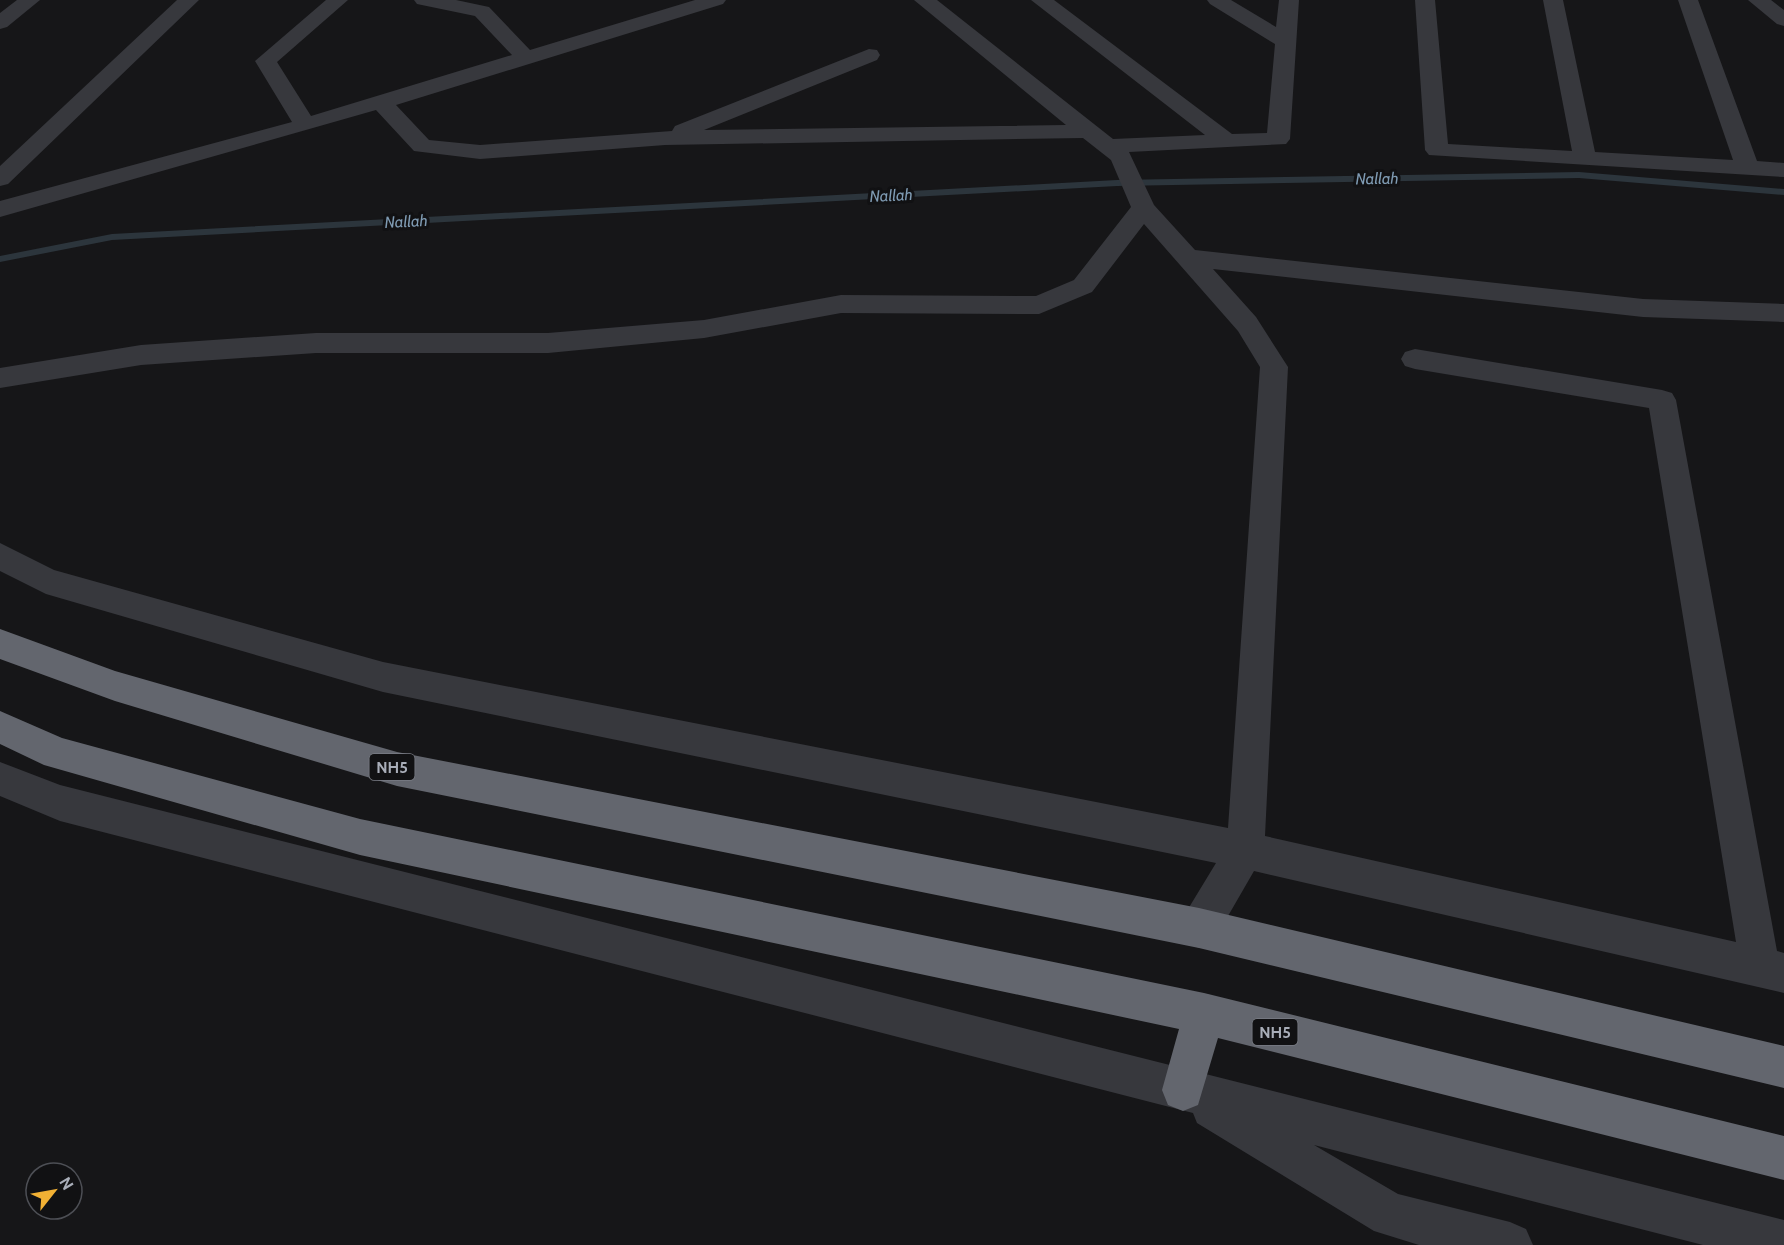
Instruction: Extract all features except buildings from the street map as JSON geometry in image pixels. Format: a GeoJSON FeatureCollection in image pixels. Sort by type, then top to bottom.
{"type":"FeatureCollection","features":[{"type":"Feature","properties":{"kind":"highway","name":"NH5"},"geometry":{"type":"LineString","coordinates":[[0,644],[115,686],[397,769],[1200,928],[1784,1067]]}},
{"type":"Feature","properties":{"kind":"highway","name":"NH5"},"geometry":{"type":"LineString","coordinates":[[0,727],[57,753],[360,837],[1204,1014],[1784,1158]]}},
{"type":"Feature","properties":{"kind":"highway"},"geometry":{"type":"LineString","coordinates":[[1183,1090],[1204,1014]]}},
{"type":"Feature","properties":{"kind":"street"},"geometry":{"type":"LineString","coordinates":[[0,23],[30,0]]}},
{"type":"Feature","properties":{"kind":"street"},"geometry":{"type":"LineString","coordinates":[[0,179],[189,0]]}},
{"type":"Feature","properties":{"kind":"street"},"geometry":{"type":"LineString","coordinates":[[305,125],[266,61],[338,0]]}},
{"type":"Feature","properties":{"kind":"street"},"geometry":{"type":"LineString","coordinates":[[424,0],[482,11],[526,58]]}},
{"type":"Feature","properties":{"kind":"street"},"geometry":{"type":"LineString","coordinates":[[924,0],[1114,152],[1143,208],[1247,324],[1274,367],[1245,850],[1200,928]]}},
{"type":"Feature","properties":{"kind":"street"},"geometry":{"type":"LineString","coordinates":[[1041,0],[1227,141]]}},
{"type":"Feature","properties":{"kind":"street"},"geometry":{"type":"LineString","coordinates":[[1217,0],[1286,42]]}},
{"type":"Feature","properties":{"kind":"street"},"geometry":{"type":"LineString","coordinates":[[1114,152],[1227,141],[1278,140],[1289,0]]}},
{"type":"Feature","properties":{"kind":"street"},"geometry":{"type":"LineString","coordinates":[[1425,0],[1437,150],[1784,170]]}},
{"type":"Feature","properties":{"kind":"street"},"geometry":{"type":"LineString","coordinates":[[1553,0],[1585,159]]}},
{"type":"Feature","properties":{"kind":"street"},"geometry":{"type":"LineString","coordinates":[[1688,0],[1748,168]]}},
{"type":"Feature","properties":{"kind":"street"},"geometry":{"type":"LineString","coordinates":[[1758,0],[1784,20]]}},
{"type":"Feature","properties":{"kind":"street"},"geometry":{"type":"LineString","coordinates":[[0,209],[305,125],[705,1]]}},
{"type":"Feature","properties":{"kind":"street"},"geometry":{"type":"LineString","coordinates":[[665,138],[869,56]]}},
{"type":"Feature","properties":{"kind":"street"},"geometry":{"type":"LineString","coordinates":[[381,102],[422,146],[480,152],[665,138],[1089,131]]}},
{"type":"Feature","properties":{"kind":"street"},"geometry":{"type":"LineString","coordinates":[[0,378],[141,355],[316,343],[570,341],[704,329],[841,304],[1039,305],[1083,286],[1143,208]]}},
{"type":"Feature","properties":{"kind":"street"},"geometry":{"type":"LineString","coordinates":[[1188,258],[1643,308],[1784,314]]}},
{"type":"Feature","properties":{"kind":"street"},"geometry":{"type":"LineString","coordinates":[[0,556],[46,581],[383,677],[1245,850],[1772,970],[1662,400],[1415,358]]}},
{"type":"Feature","properties":{"kind":"street"},"geometry":{"type":"LineString","coordinates":[[0,779],[60,803],[1784,1243]]}},
{"type":"Feature","properties":{"kind":"street"},"geometry":{"type":"LineString","coordinates":[[1183,1090],[1390,1215],[1510,1245]]}},
{"type":"Feature","properties":{"kind":"waterway","name":"Nallah"},"geometry":{"type":"LineString","coordinates":[[0,259],[112,237],[1117,183],[1579,175],[1784,192]]}}]}
